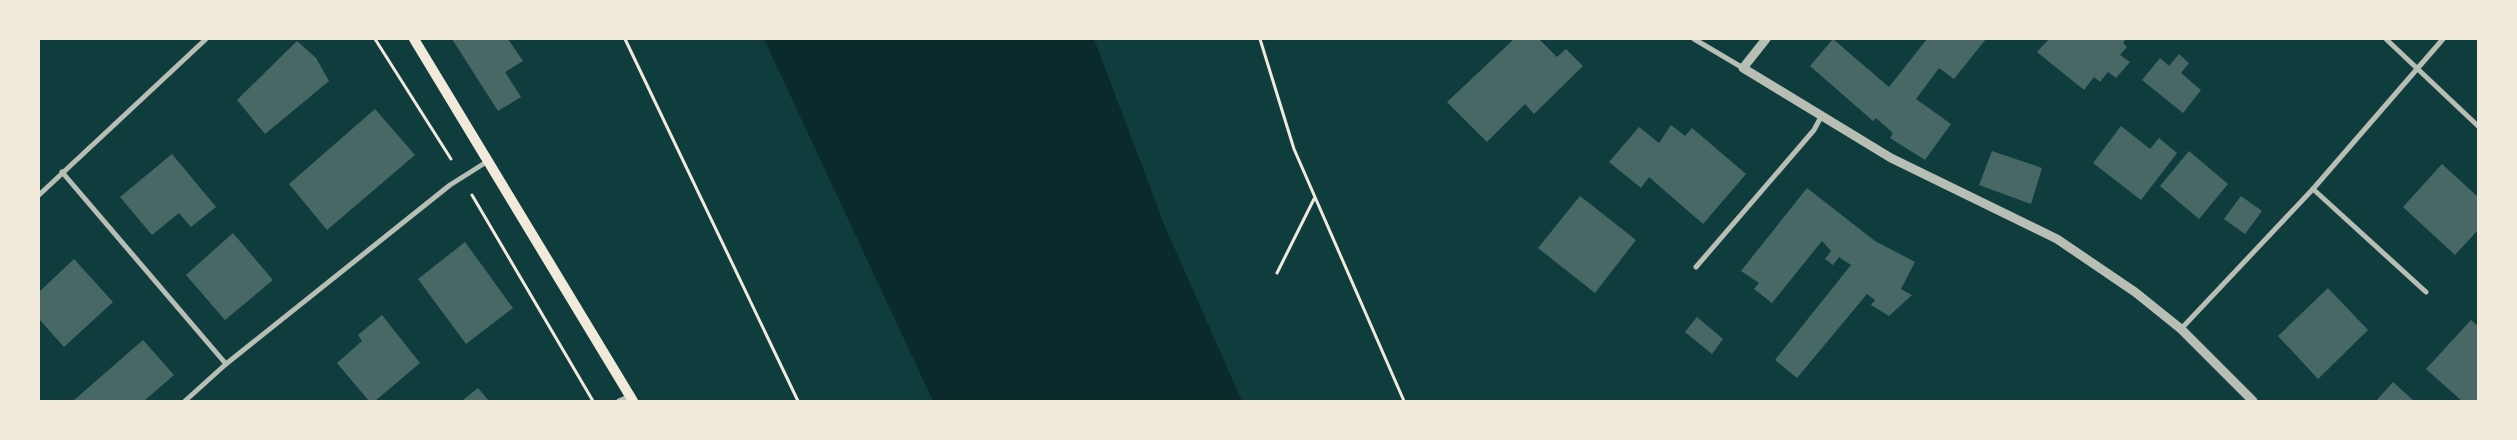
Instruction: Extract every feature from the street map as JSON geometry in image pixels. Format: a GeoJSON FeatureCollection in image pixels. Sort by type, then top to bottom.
{"type":"FeatureCollection","features":[{"type":"Feature","properties":{"kind":"main road"},"geometry":{"type":"LineString","coordinates":[[414,39],[632,398]]}},
{"type":"Feature","properties":{"kind":"street"},"geometry":{"type":"LineString","coordinates":[[39,195],[206,39]]}},
{"type":"Feature","properties":{"kind":"street"},"geometry":{"type":"LineString","coordinates":[[1694,39],[1891,158],[1956,192],[2025,222],[2057,239],[2135,292],[2180,329],[2253,401]]}},
{"type":"Feature","properties":{"kind":"street"},"geometry":{"type":"LineString","coordinates":[[1743,68],[1766,39]]}},
{"type":"Feature","properties":{"kind":"street"},"geometry":{"type":"LineString","coordinates":[[2386,39],[2478,126]]}},
{"type":"Feature","properties":{"kind":"street"},"geometry":{"type":"LineString","coordinates":[[2180,329],[2312,189],[2443,39]]}},
{"type":"Feature","properties":{"kind":"street"},"geometry":{"type":"LineString","coordinates":[[1696,267],[1814,130],[1822,116]]}},
{"type":"Feature","properties":{"kind":"street"},"geometry":{"type":"LineString","coordinates":[[185,401],[226,364],[461,176],[488,161]]}},
{"type":"Feature","properties":{"kind":"street"},"geometry":{"type":"LineString","coordinates":[[62,172],[226,364]]}},
{"type":"Feature","properties":{"kind":"street"},"geometry":{"type":"LineString","coordinates":[[2312,189],[2426,292]]}},
{"type":"Feature","properties":{"kind":"street"},"geometry":{"type":"LineString","coordinates":[[619,401],[632,398]]}},
{"type":"Feature","properties":{"kind":"path"},"geometry":{"type":"LineString","coordinates":[[375,39],[461,176],[593,401]]}},
{"type":"Feature","properties":{"kind":"path"},"geometry":{"type":"LineString","coordinates":[[625,39],[798,401]]}},
{"type":"Feature","properties":{"kind":"path"},"geometry":{"type":"LineString","coordinates":[[1260,39],[1294,149],[1404,401]]}},
{"type":"Feature","properties":{"kind":"path"},"geometry":{"type":"LineString","coordinates":[[1277,273],[1315,198]]}},
{"type":"Feature","properties":{"kind":"water"},"geometry":{"type":"Polygon","coordinates":[[[764,39],[1094,39],[1166,229],[1242,401],[933,401],[764,39]]]}},
{"type":"Feature","properties":{"kind":"building"},"geometry":{"type":"Polygon","coordinates":[[[452,39],[508,39],[523,61],[505,72],[521,97],[498,111],[452,39]]]}},
{"type":"Feature","properties":{"kind":"building"},"geometry":{"type":"Polygon","coordinates":[[[1514,39],[1539,39],[1557,57],[1566,49],[1583,66],[1534,114],[1525,104],[1487,142],[1447,102],[1514,39]]]}},
{"type":"Feature","properties":{"kind":"building"},"geometry":{"type":"Polygon","coordinates":[[[1833,39],[1889,87],[1927,39],[1986,39],[1954,79],[1939,68],[1916,99],[1951,124],[1925,160],[1890,138],[1893,133],[1876,118],[1873,121],[1810,66],[1833,39]]]}},
{"type":"Feature","properties":{"kind":"building"},"geometry":{"type":"Polygon","coordinates":[[[2049,39],[2126,39],[2123,43],[2127,47],[2120,55],[2130,62],[2116,78],[2108,72],[2100,82],[2094,77],[2084,90],[2037,52],[2049,39]]]}},
{"type":"Feature","properties":{"kind":"building"},"geometry":{"type":"Polygon","coordinates":[[[297,41],[316,58],[329,81],[265,134],[237,100],[297,41]]]}},
{"type":"Feature","properties":{"kind":"building"},"geometry":{"type":"Polygon","coordinates":[[[2179,54],[2189,63],[2181,73],[2201,90],[2183,113],[2142,80],[2160,58],[2169,66],[2179,54]]]}},
{"type":"Feature","properties":{"kind":"building"},"geometry":{"type":"Polygon","coordinates":[[[375,109],[415,155],[327,230],[289,184],[375,109]]]}},
{"type":"Feature","properties":{"kind":"building"},"geometry":{"type":"Polygon","coordinates":[[[1671,125],[1685,136],[1692,128],[1746,174],[1703,224],[1649,177],[1641,188],[1609,162],[1639,127],[1659,143],[1671,125]]]}},
{"type":"Feature","properties":{"kind":"building"},"geometry":{"type":"Polygon","coordinates":[[[2121,126],[2150,149],[2159,138],[2177,153],[2141,200],[2093,163],[2121,126]]]}},
{"type":"Feature","properties":{"kind":"building"},"geometry":{"type":"Polygon","coordinates":[[[1992,151],[2042,168],[2031,204],[1979,185],[1992,151]]]}},
{"type":"Feature","properties":{"kind":"building"},"geometry":{"type":"Polygon","coordinates":[[[2189,151],[2228,184],[2199,219],[2160,186],[2189,151]]]}},
{"type":"Feature","properties":{"kind":"building"},"geometry":{"type":"Polygon","coordinates":[[[172,154],[216,207],[191,227],[179,213],[152,235],[120,197],[172,154]]]}},
{"type":"Feature","properties":{"kind":"building"},"geometry":{"type":"Polygon","coordinates":[[[2442,164],[2478,197],[2478,230],[2455,255],[2403,207],[2442,164]]]}},
{"type":"Feature","properties":{"kind":"building"},"geometry":{"type":"Polygon","coordinates":[[[1807,188],[1875,241],[1915,262],[1901,289],[1912,295],[1889,316],[1871,305],[1875,300],[1867,294],[1797,378],[1775,360],[1851,265],[1839,257],[1833,265],[1825,259],[1831,251],[1822,241],[1772,303],[1754,289],[1759,283],[1741,271],[1807,188]]]}},
{"type":"Feature","properties":{"kind":"building"},"geometry":{"type":"Polygon","coordinates":[[[1580,196],[1636,240],[1595,293],[1538,248],[1580,196]]]}},
{"type":"Feature","properties":{"kind":"building"},"geometry":{"type":"Polygon","coordinates":[[[2241,196],[2262,211],[2245,234],[2224,219],[2241,196]]]}},
{"type":"Feature","properties":{"kind":"building"},"geometry":{"type":"Polygon","coordinates":[[[233,233],[273,280],[225,320],[186,275],[233,233]]]}},
{"type":"Feature","properties":{"kind":"building"},"geometry":{"type":"Polygon","coordinates":[[[465,242],[513,308],[466,344],[418,279],[465,242]]]}},
{"type":"Feature","properties":{"kind":"building"},"geometry":{"type":"Polygon","coordinates":[[[74,259],[113,302],[64,347],[39,319],[39,292],[74,259]]]}},
{"type":"Feature","properties":{"kind":"building"},"geometry":{"type":"Polygon","coordinates":[[[2328,288],[2368,330],[2318,379],[2278,336],[2328,288]]]}},
{"type":"Feature","properties":{"kind":"building"},"geometry":{"type":"Polygon","coordinates":[[[382,315],[420,363],[375,401],[369,401],[337,363],[362,341],[358,335],[382,315]]]}},
{"type":"Feature","properties":{"kind":"building"},"geometry":{"type":"Polygon","coordinates":[[[1697,317],[1723,339],[1712,354],[1685,332],[1697,317]]]}},
{"type":"Feature","properties":{"kind":"building"},"geometry":{"type":"Polygon","coordinates":[[[2471,320],[2478,326],[2478,401],[2462,401],[2426,369],[2471,320]]]}},
{"type":"Feature","properties":{"kind":"building"},"geometry":{"type":"Polygon","coordinates":[[[143,340],[174,375],[144,401],[73,401],[143,340]]]}},
{"type":"Feature","properties":{"kind":"building"},"geometry":{"type":"Polygon","coordinates":[[[2393,382],[2414,401],[2376,401],[2393,382]]]}},
{"type":"Feature","properties":{"kind":"building"},"geometry":{"type":"Polygon","coordinates":[[[478,388],[489,401],[462,401],[478,388]]]}}]}
